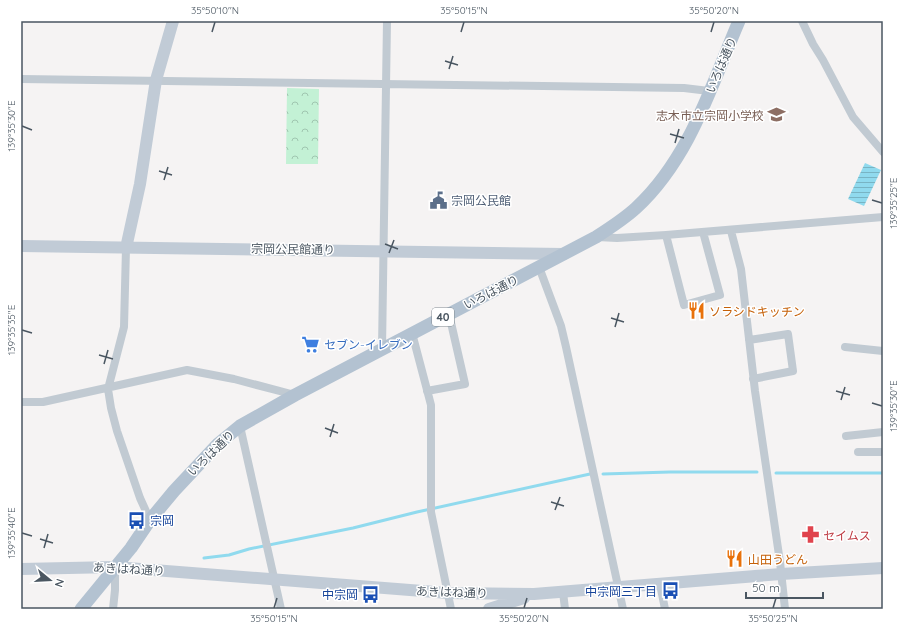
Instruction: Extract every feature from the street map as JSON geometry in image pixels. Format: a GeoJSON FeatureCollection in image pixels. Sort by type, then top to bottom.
{"type":"FeatureCollection","features":[{"type":"Feature","properties":{"kind":"main road","name":"いろは通り"},"geometry":{"type":"LineString","coordinates":[[81,609],[150,520],[191,472],[218,444],[240,426],[295,395],[596,237],[635,209],[672,167],[690,137],[739,21]]}},
{"type":"Feature","properties":{"kind":"street"},"geometry":{"type":"LineString","coordinates":[[150,520],[140,498],[116,428],[108,389],[124,326],[126,248],[140,184],[156,80],[173,21]]}},
{"type":"Feature","properties":{"kind":"street"},"geometry":{"type":"LineString","coordinates":[[382,349],[387,21]]}},
{"type":"Feature","properties":{"kind":"street"},"geometry":{"type":"LineString","coordinates":[[802,21],[812,44],[823,60],[853,117],[883,152]]}},
{"type":"Feature","properties":{"kind":"street"},"geometry":{"type":"LineString","coordinates":[[21,79],[676,88],[709,91]]}},
{"type":"Feature","properties":{"kind":"street"},"geometry":{"type":"LineString","coordinates":[[596,237],[617,238],[731,231],[883,217]]}},
{"type":"Feature","properties":{"kind":"street"},"geometry":{"type":"LineString","coordinates":[[731,231],[742,269],[753,379],[785,609]]}},
{"type":"Feature","properties":{"kind":"street"},"geometry":{"type":"LineString","coordinates":[[666,235],[684,304],[720,296],[704,232]]}},
{"type":"Feature","properties":{"kind":"street","name":"宗岡公民館通り"},"geometry":{"type":"LineString","coordinates":[[21,246],[384,250],[564,254]]}},
{"type":"Feature","properties":{"kind":"street"},"geometry":{"type":"LineString","coordinates":[[539,267],[561,326],[566,346],[623,609]]}},
{"type":"Feature","properties":{"kind":"street"},"geometry":{"type":"LineString","coordinates":[[427,391],[465,384],[449,314]]}},
{"type":"Feature","properties":{"kind":"street"},"geometry":{"type":"LineString","coordinates":[[412,333],[431,405],[431,512],[451,609]]}},
{"type":"Feature","properties":{"kind":"street"},"geometry":{"type":"LineString","coordinates":[[749,340],[788,334],[793,371],[753,379]]}},
{"type":"Feature","properties":{"kind":"street"},"geometry":{"type":"LineString","coordinates":[[845,347],[883,352]]}},
{"type":"Feature","properties":{"kind":"street"},"geometry":{"type":"LineString","coordinates":[[21,402],[43,402],[108,389],[187,370],[234,379],[295,395]]}},
{"type":"Feature","properties":{"kind":"street"},"geometry":{"type":"LineString","coordinates":[[240,426],[281,609]]}},
{"type":"Feature","properties":{"kind":"street"},"geometry":{"type":"LineString","coordinates":[[846,436],[883,432]]}},
{"type":"Feature","properties":{"kind":"street"},"geometry":{"type":"LineString","coordinates":[[858,452],[883,452]]}},
{"type":"Feature","properties":{"kind":"street"},"geometry":{"type":"LineString","coordinates":[[113,609],[115,567]]}},
{"type":"Feature","properties":{"kind":"street","name":"あきはね通り"},"geometry":{"type":"LineString","coordinates":[[21,569],[115,567],[448,593],[534,594],[781,574],[883,568]]}},
{"type":"Feature","properties":{"kind":"street"},"geometry":{"type":"LineString","coordinates":[[660,584],[665,609]]}},
{"type":"Feature","properties":{"kind":"street"},"geometry":{"type":"LineString","coordinates":[[563,592],[565,609]]}},
{"type":"Feature","properties":{"kind":"street"},"geometry":{"type":"LineString","coordinates":[[488,609],[534,594]]}},
{"type":"Feature","properties":{"kind":"green space"},"geometry":{"type":"Polygon","coordinates":[[[287,88],[319,89],[318,164],[286,164],[287,88]]]}},
{"type":"Feature","properties":{"kind":"water"},"geometry":{"type":"Polygon","coordinates":[[[865,163],[881,170],[864,206],[848,199],[865,163]]]}},
{"type":"Feature","properties":{"kind":"waterway"},"geometry":{"type":"LineString","coordinates":[[603,474],[757,472]]}},
{"type":"Feature","properties":{"kind":"waterway"},"geometry":{"type":"LineString","coordinates":[[776,473],[883,473]]}},
{"type":"Feature","properties":{"kind":"waterway"},"geometry":{"type":"LineString","coordinates":[[204,558],[229,555],[249,549],[353,528],[417,512],[590,474]]}},
{"type":"Feature","properties":{"kind":"place","name":"志木市立宗岡小学校"},"geometry":{"type":"Point","coordinates":[777,115]}},
{"type":"Feature","properties":{"kind":"place","name":"宗岡公民館"},"geometry":{"type":"Point","coordinates":[438,200]}},
{"type":"Feature","properties":{"kind":"place","name":"ソラシドキッチン"},"geometry":{"type":"Point","coordinates":[696,311]}},
{"type":"Feature","properties":{"kind":"place","name":"セブン-イレブン"},"geometry":{"type":"Point","coordinates":[311,344]}},
{"type":"Feature","properties":{"kind":"place","name":"宗岡"},"geometry":{"type":"Point","coordinates":[137,520]}},
{"type":"Feature","properties":{"kind":"place","name":"セイムス"},"geometry":{"type":"Point","coordinates":[810,535]}},
{"type":"Feature","properties":{"kind":"place","name":"山田うどん"},"geometry":{"type":"Point","coordinates":[735,559]}},
{"type":"Feature","properties":{"kind":"place","name":"中宗岡三丁目"},"geometry":{"type":"Point","coordinates":[670,591]}},
{"type":"Feature","properties":{"kind":"place","name":"中宗岡"},"geometry":{"type":"Point","coordinates":[371,594]}}]}
